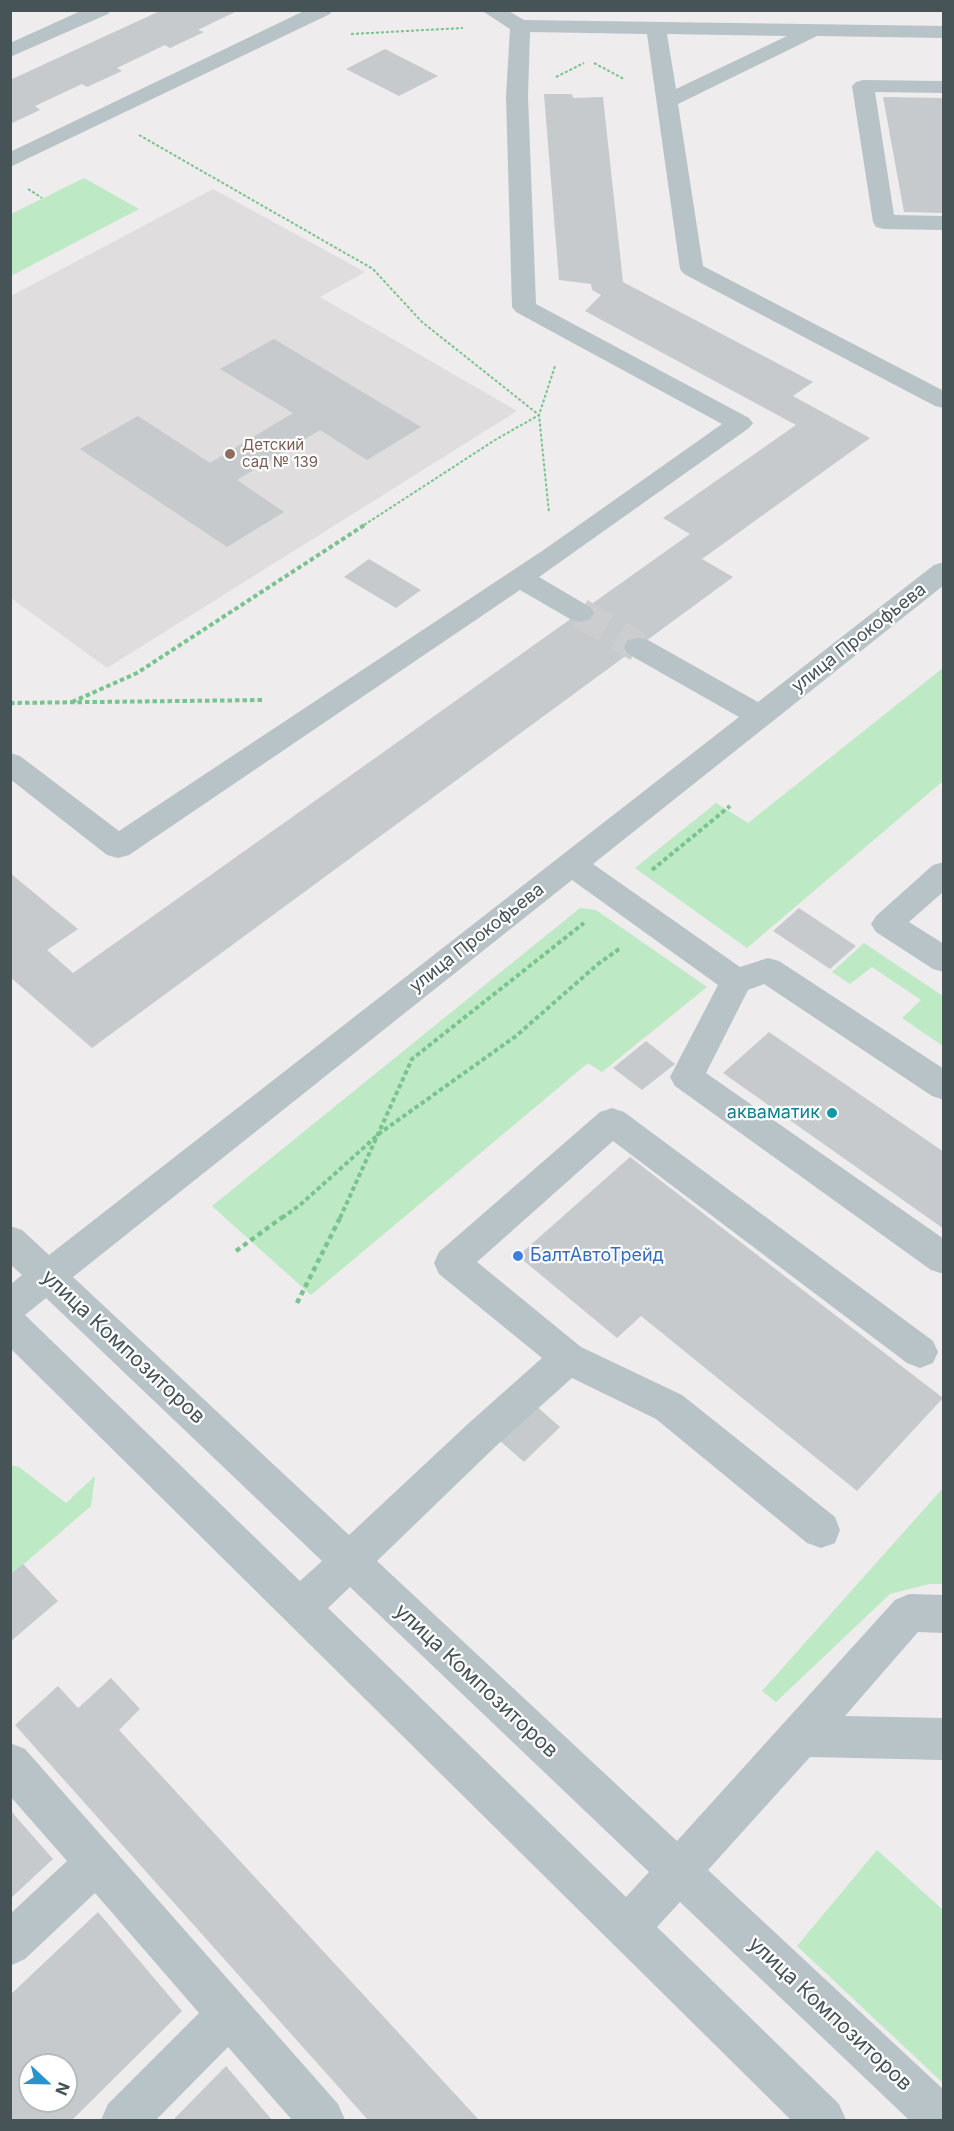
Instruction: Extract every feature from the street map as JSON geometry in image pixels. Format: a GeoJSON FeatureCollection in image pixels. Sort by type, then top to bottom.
{"type":"FeatureCollection","features":[{"type":"Feature","properties":{"kind":"street"},"geometry":{"type":"LineString","coordinates":[[10,51],[101,10]]}},
{"type":"Feature","properties":{"kind":"street"},"geometry":{"type":"LineString","coordinates":[[10,161],[323,10]]}},
{"type":"Feature","properties":{"kind":"street"},"geometry":{"type":"LineString","coordinates":[[491,10],[520,26],[944,32]]}},
{"type":"Feature","properties":{"kind":"street"},"geometry":{"type":"LineString","coordinates":[[10,763],[118,847],[554,555],[740,423],[524,307],[517,96],[520,26]]}},
{"type":"Feature","properties":{"kind":"street"},"geometry":{"type":"LineString","coordinates":[[656,28],[692,269],[944,401]]}},
{"type":"Feature","properties":{"kind":"street"},"geometry":{"type":"LineString","coordinates":[[667,101],[816,30]]}},
{"type":"Feature","properties":{"kind":"street"},"geometry":{"type":"LineString","coordinates":[[944,87],[863,86],[884,222],[944,223]]}},
{"type":"Feature","properties":{"kind":"street","name":"улица Прокофьева"},"geometry":{"type":"LineString","coordinates":[[10,1306],[944,571]]}},
{"type":"Feature","properties":{"kind":"street"},"geometry":{"type":"LineString","coordinates":[[520,578],[580,613]]}},
{"type":"Feature","properties":{"kind":"street"},"geometry":{"type":"LineString","coordinates":[[638,647],[759,716]]}},
{"type":"Feature","properties":{"kind":"street"},"geometry":{"type":"LineString","coordinates":[[571,864],[736,981]]}},
{"type":"Feature","properties":{"kind":"street"},"geometry":{"type":"LineString","coordinates":[[944,873],[887,924],[944,960]]}},
{"type":"Feature","properties":{"kind":"street"},"geometry":{"type":"LineString","coordinates":[[944,1087],[768,970],[736,981],[687,1077],[944,1259]]}},
{"type":"Feature","properties":{"kind":"street"},"geometry":{"type":"LineString","coordinates":[[821,1530],[669,1407],[568,1358],[452,1263],[612,1122],[920,1352]]}},
{"type":"Feature","properties":{"kind":"street","name":"улица Композиторов"},"geometry":{"type":"LineString","coordinates":[[10,1241],[942,2121]]}},
{"type":"Feature","properties":{"kind":"street"},"geometry":{"type":"LineString","coordinates":[[10,1324],[823,2121]]}},
{"type":"Feature","properties":{"kind":"street"},"geometry":{"type":"LineString","coordinates":[[300,1608],[483,1434],[568,1358]]}},
{"type":"Feature","properties":{"kind":"street"},"geometry":{"type":"LineString","coordinates":[[627,1928],[909,1613],[944,1614]]}},
{"type":"Feature","properties":{"kind":"street"},"geometry":{"type":"LineString","coordinates":[[801,1736],[944,1740]]}},
{"type":"Feature","properties":{"kind":"street"},"geometry":{"type":"LineString","coordinates":[[10,1764],[322,2121]]}},
{"type":"Feature","properties":{"kind":"street"},"geometry":{"type":"LineString","coordinates":[[10,1944],[96,1863]]}},
{"type":"Feature","properties":{"kind":"street"},"geometry":{"type":"LineString","coordinates":[[124,2121],[229,2014]]}},
{"type":"Feature","properties":{"kind":"path"},"geometry":{"type":"LineString","coordinates":[[347,34],[520,26]]}},
{"type":"Feature","properties":{"kind":"path"},"geometry":{"type":"LineString","coordinates":[[104,116],[373,269],[422,322],[539,415]]}},
{"type":"Feature","properties":{"kind":"path"},"geometry":{"type":"LineString","coordinates":[[554,555],[539,415],[566,331]]}},
{"type":"Feature","properties":{"kind":"path"},"geometry":{"type":"LineString","coordinates":[[72,702],[137,673],[485,447],[539,415]]}},
{"type":"Feature","properties":{"kind":"path"},"geometry":{"type":"LineString","coordinates":[[10,703],[338,699]]}},
{"type":"Feature","properties":{"kind":"path"},"geometry":{"type":"LineString","coordinates":[[297,1303],[332,1236],[412,1059],[730,806]]}},
{"type":"Feature","properties":{"kind":"path"},"geometry":{"type":"LineString","coordinates":[[236,1251],[300,1206],[380,1133],[516,1036],[598,964],[655,923]]}},
{"type":"Feature","properties":{"kind":"shaded area","name":"Детский сад № 139"},"geometry":{"type":"Polygon","coordinates":[[[213,189],[365,272],[320,297],[517,411],[107,668],[11,598],[11,296],[213,189]]]}},
{"type":"Feature","properties":{"kind":"green space"},"geometry":{"type":"Polygon","coordinates":[[[84,178],[139,209],[11,276],[11,214],[84,178]]]}},
{"type":"Feature","properties":{"kind":"green space"},"geometry":{"type":"Polygon","coordinates":[[[943,668],[943,781],[747,948],[635,868],[716,803],[748,823],[943,668]]]}},
{"type":"Feature","properties":{"kind":"green space"},"geometry":{"type":"Polygon","coordinates":[[[580,908],[596,910],[707,987],[602,1072],[588,1063],[311,1295],[212,1206],[580,908]]]}},
{"type":"Feature","properties":{"kind":"green space"},"geometry":{"type":"Polygon","coordinates":[[[864,943],[943,996],[943,1046],[902,1018],[921,1000],[872,967],[850,984],[832,972],[864,943]]]}},
{"type":"Feature","properties":{"kind":"green space"},"geometry":{"type":"Polygon","coordinates":[[[10,1465],[19,1467],[66,1503],[95,1476],[91,1506],[11,1575],[10,1465]]]}},
{"type":"Feature","properties":{"kind":"green space"},"geometry":{"type":"Polygon","coordinates":[[[943,1488],[943,1584],[929,1584],[890,1594],[776,1702],[762,1691],[943,1488]]]}},
{"type":"Feature","properties":{"kind":"green space"},"geometry":{"type":"Polygon","coordinates":[[[877,1850],[943,1910],[943,2083],[797,1946],[877,1850]]]}},
{"type":"Feature","properties":{"kind":"building"},"geometry":{"type":"Polygon","coordinates":[[[162,10],[239,10],[198,30],[204,32],[170,48],[165,45],[117,68],[122,71],[87,87],[82,84],[35,106],[40,110],[10,124],[10,80],[162,10]]]}},
{"type":"Feature","properties":{"kind":"building"},"geometry":{"type":"Polygon","coordinates":[[[385,49],[438,76],[399,96],[346,69],[385,49]]]}},
{"type":"Feature","properties":{"kind":"building"},"geometry":{"type":"Polygon","coordinates":[[[544,94],[572,94],[573,98],[603,97],[623,282],[813,382],[793,396],[870,438],[702,559],[733,577],[92,1048],[10,977],[10,873],[78,929],[47,950],[73,973],[690,534],[663,518],[796,425],[585,311],[601,295],[592,290],[591,284],[559,280],[544,94]]]}},
{"type":"Feature","properties":{"kind":"building"},"geometry":{"type":"Polygon","coordinates":[[[883,97],[944,98],[944,213],[904,212],[883,97]]]}},
{"type":"Feature","properties":{"kind":"building"},"geometry":{"type":"Polygon","coordinates":[[[274,339],[421,427],[367,460],[320,430],[237,480],[284,512],[227,547],[80,449],[138,416],[210,463],[293,413],[220,369],[274,339]]]}},
{"type":"Feature","properties":{"kind":"building"},"geometry":{"type":"Polygon","coordinates":[[[369,559],[421,590],[396,608],[344,577],[369,559]]]}},
{"type":"Feature","properties":{"kind":"building"},"geometry":{"type":"Polygon","coordinates":[[[799,908],[856,946],[830,969],[773,931],[799,908]]]}},
{"type":"Feature","properties":{"kind":"building","name":"акваматик"},"geometry":{"type":"Polygon","coordinates":[[[769,1032],[944,1152],[944,1229],[723,1073],[769,1032]]]}},
{"type":"Feature","properties":{"kind":"building"},"geometry":{"type":"Polygon","coordinates":[[[646,1041],[675,1064],[642,1090],[613,1068],[646,1041]]]}},
{"type":"Feature","properties":{"kind":"building"},"geometry":{"type":"Polygon","coordinates":[[[630,1157],[943,1398],[857,1491],[641,1316],[617,1338],[518,1256],[630,1157]]]}},
{"type":"Feature","properties":{"kind":"building"},"geometry":{"type":"Polygon","coordinates":[[[535,1405],[560,1427],[524,1462],[499,1440],[535,1405]]]}},
{"type":"Feature","properties":{"kind":"building"},"geometry":{"type":"Polygon","coordinates":[[[23,1564],[58,1601],[10,1642],[10,1575],[23,1564]]]}},
{"type":"Feature","properties":{"kind":"building"},"geometry":{"type":"Polygon","coordinates":[[[111,1678],[140,1709],[119,1730],[479,2120],[368,2120],[15,1725],[58,1686],[78,1708],[111,1678]]]}},
{"type":"Feature","properties":{"kind":"building"},"geometry":{"type":"Polygon","coordinates":[[[10,1810],[53,1859],[10,1899],[10,1810]]]}},
{"type":"Feature","properties":{"kind":"building"},"geometry":{"type":"Polygon","coordinates":[[[98,1912],[182,2011],[72,2120],[10,2120],[10,1995],[98,1912]]]}},
{"type":"Feature","properties":{"kind":"building"},"geometry":{"type":"Polygon","coordinates":[[[226,2066],[272,2120],[173,2120],[226,2066]]]}},
{"type":"Feature","properties":{"kind":"tunnel"},"geometry":{"type":"LineString","coordinates":[[580,613],[638,647]]}},
{"type":"Feature","properties":{"kind":"place","name":"Детский сад № 139"},"geometry":{"type":"Point","coordinates":[230,454]}},
{"type":"Feature","properties":{"kind":"place","name":"акваматик"},"geometry":{"type":"Point","coordinates":[832,1113]}},
{"type":"Feature","properties":{"kind":"place","name":"БалтАвтоТрейд"},"geometry":{"type":"Point","coordinates":[518,1256]}}]}
